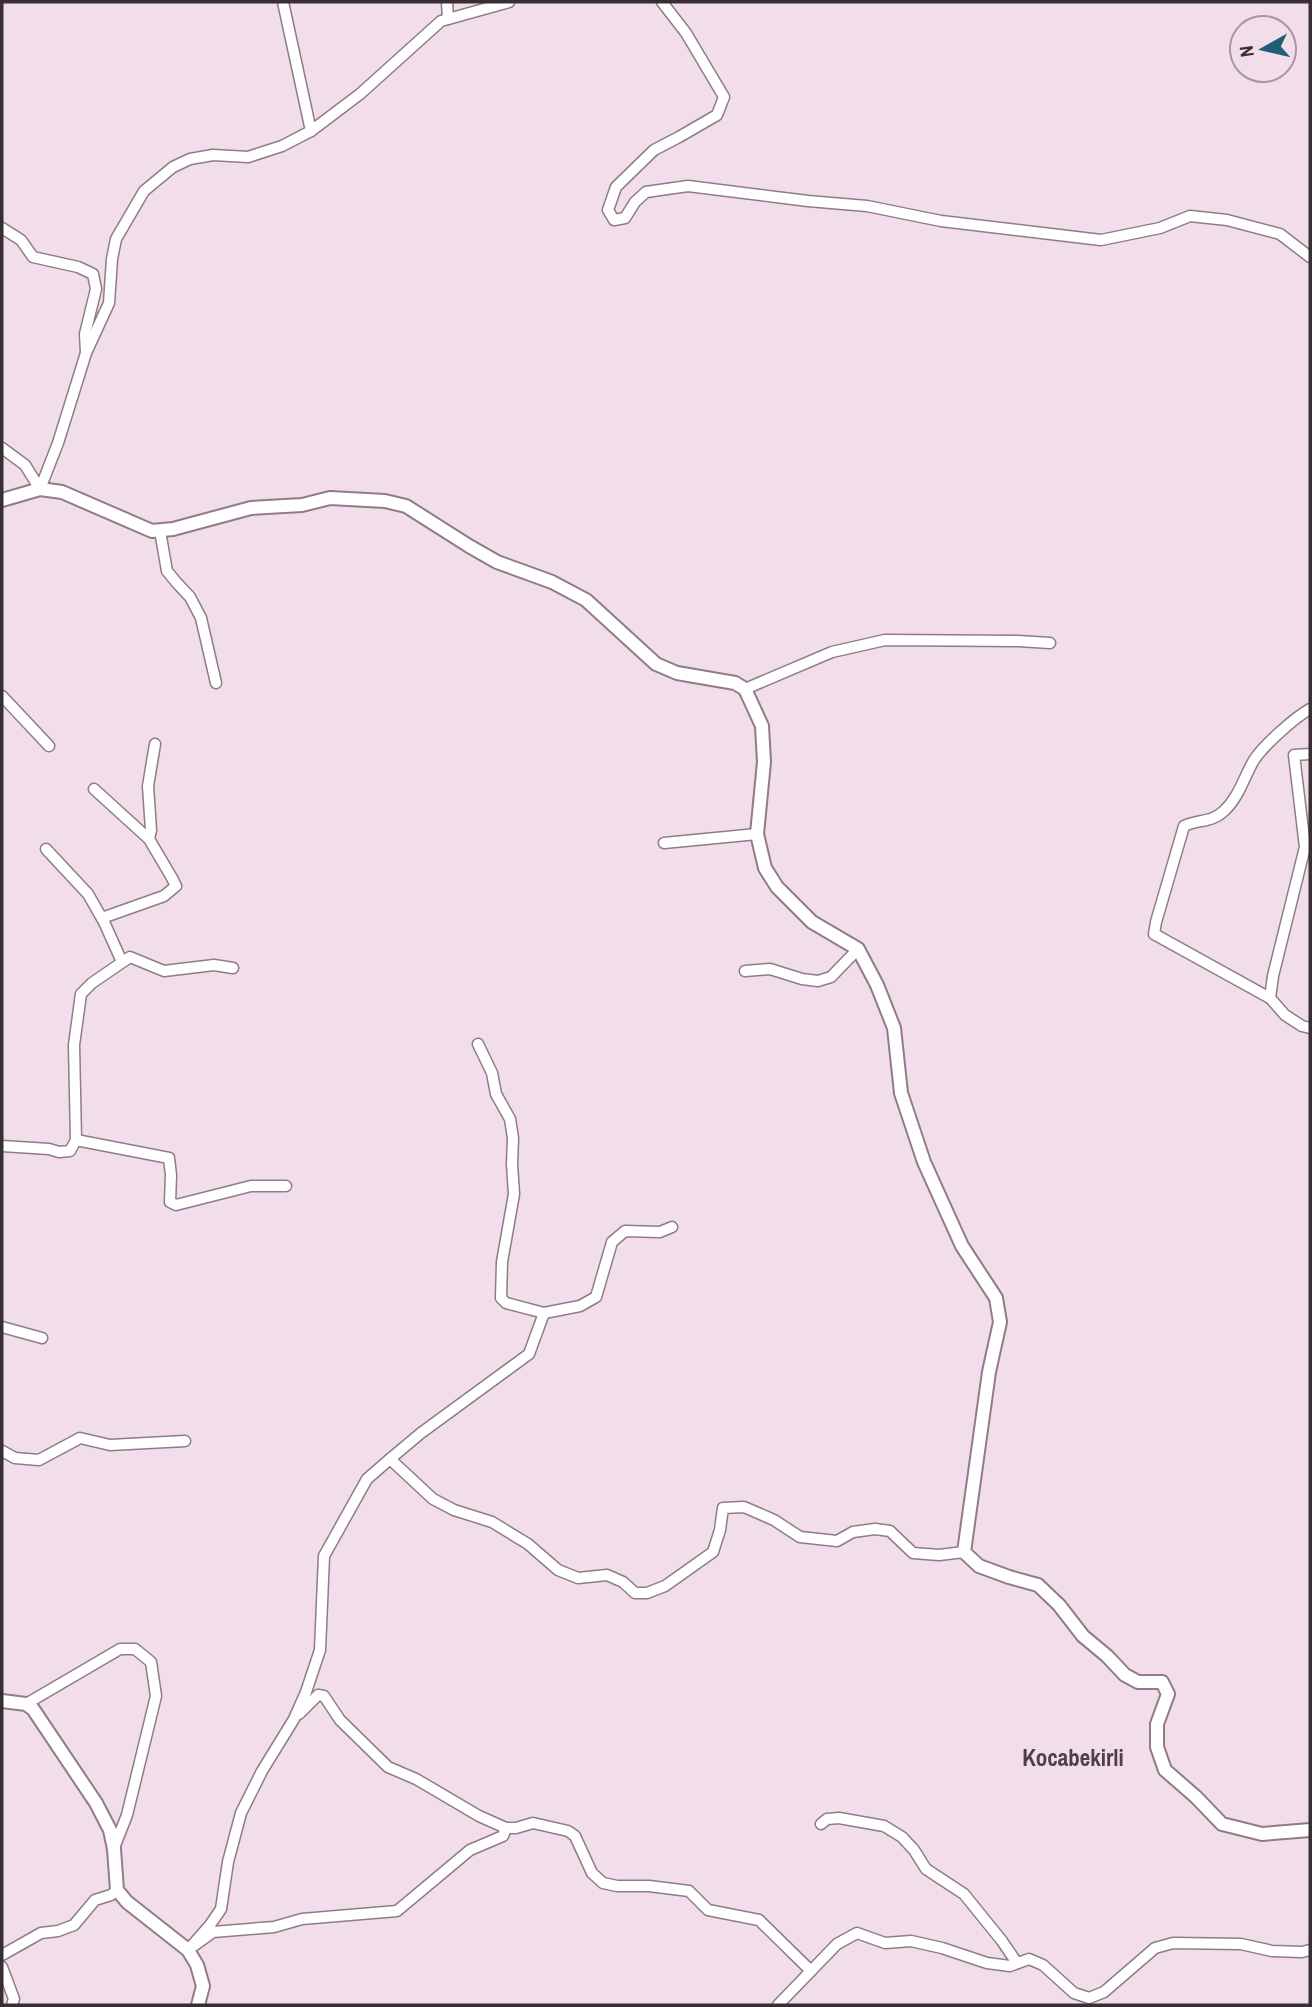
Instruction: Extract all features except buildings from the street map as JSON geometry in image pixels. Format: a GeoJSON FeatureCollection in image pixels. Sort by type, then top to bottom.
{"type":"FeatureCollection","features":[{"type":"Feature","properties":{"kind":"street"},"geometry":{"type":"LineString","coordinates":[[283,2],[311,131]]}},
{"type":"Feature","properties":{"kind":"street"},"geometry":{"type":"LineString","coordinates":[[447,2],[448,19]]}},
{"type":"Feature","properties":{"kind":"street"},"geometry":{"type":"LineString","coordinates":[[40,489],[58,443],[86,353],[109,303],[116,240],[144,191],[173,167],[190,159],[213,155],[248,157],[282,146],[311,131],[360,94],[441,21],[509,2]]}},
{"type":"Feature","properties":{"kind":"street"},"geometry":{"type":"LineString","coordinates":[[662,2],[686,33],[724,97],[717,115],[654,150],[616,187],[608,210],[614,220],[625,218],[635,202],[646,192],[688,186],[867,206],[941,221],[1101,240],[1160,228],[1189,216],[1227,219],[1280,234],[1310,257]]}},
{"type":"Feature","properties":{"kind":"street"},"geometry":{"type":"LineString","coordinates":[[2,228],[21,240],[33,257],[78,267],[93,274],[96,289],[85,334],[86,353]]}},
{"type":"Feature","properties":{"kind":"street"},"geometry":{"type":"LineString","coordinates":[[2,448],[25,465],[40,489]]}},
{"type":"Feature","properties":{"kind":"street"},"geometry":{"type":"LineString","coordinates":[[2,500],[40,489],[62,492],[152,531],[173,529],[251,508],[302,505],[330,498],[385,501],[406,506],[497,562],[552,582],[586,600],[656,664],[677,673],[735,683],[745,689],[762,726],[764,762],[757,834],[765,868],[777,887],[812,922],[858,949],[877,985],[894,1028],[901,1093],[924,1161],[962,1246],[996,1298],[1000,1322],[989,1372],[964,1552]]}},
{"type":"Feature","properties":{"kind":"street"},"geometry":{"type":"LineString","coordinates":[[160,531],[167,571],[190,597],[201,618],[216,683]]}},
{"type":"Feature","properties":{"kind":"street"},"geometry":{"type":"LineString","coordinates":[[745,689],[832,652],[885,640],[1050,643]]}},
{"type":"Feature","properties":{"kind":"street"},"geometry":{"type":"LineString","coordinates":[[2,696],[49,746]]}},
{"type":"Feature","properties":{"kind":"street"},"geometry":{"type":"LineString","coordinates":[[1310,709],[1299,715],[1255,759],[1238,792],[1223,812],[1209,821],[1194,821],[1184,826],[1154,934],[1270,998],[1285,1015],[1310,1028]]}},
{"type":"Feature","properties":{"kind":"street"},"geometry":{"type":"LineString","coordinates":[[149,839],[151,830],[148,786],[155,744]]}},
{"type":"Feature","properties":{"kind":"street"},"geometry":{"type":"LineString","coordinates":[[1270,998],[1305,847],[1294,755],[1310,754]]}},
{"type":"Feature","properties":{"kind":"street"},"geometry":{"type":"LineString","coordinates":[[94,789],[149,839],[176,886],[164,895],[102,918]]}},
{"type":"Feature","properties":{"kind":"street"},"geometry":{"type":"LineString","coordinates":[[664,843],[757,834]]}},
{"type":"Feature","properties":{"kind":"street"},"geometry":{"type":"LineString","coordinates":[[46,849],[88,894],[122,962]]}},
{"type":"Feature","properties":{"kind":"street"},"geometry":{"type":"LineString","coordinates":[[745,971],[770,969],[818,981],[831,977],[858,949]]}},
{"type":"Feature","properties":{"kind":"street"},"geometry":{"type":"LineString","coordinates":[[2,1146],[70,1151],[76,1140],[74,1045],[81,994],[92,983],[130,957],[164,971],[214,965],[233,968]]}},
{"type":"Feature","properties":{"kind":"street"},"geometry":{"type":"LineString","coordinates":[[478,1044],[492,1073],[496,1094],[510,1119],[513,1138],[514,1194],[502,1262],[501,1298],[506,1303],[544,1313],[580,1306],[596,1297],[612,1242],[625,1231],[660,1232],[671,1227]]}},
{"type":"Feature","properties":{"kind":"street"},"geometry":{"type":"LineString","coordinates":[[76,1140],[169,1158],[172,1175],[170,1202],[176,1205],[251,1186],[286,1186]]}},
{"type":"Feature","properties":{"kind":"street"},"geometry":{"type":"LineString","coordinates":[[188,1950],[221,1909],[228,1862],[241,1814],[262,1771],[294,1719],[306,1692],[320,1650],[324,1556],[367,1479],[421,1433],[529,1354],[544,1313]]}},
{"type":"Feature","properties":{"kind":"street"},"geometry":{"type":"LineString","coordinates":[[2,1327],[42,1338]]}},
{"type":"Feature","properties":{"kind":"street"},"geometry":{"type":"LineString","coordinates":[[2,1451],[15,1458],[39,1460],[80,1437],[110,1445],[185,1441]]}},
{"type":"Feature","properties":{"kind":"street"},"geometry":{"type":"LineString","coordinates":[[390,1459],[433,1499],[454,1510],[492,1522],[528,1544],[558,1570],[578,1578],[607,1575],[622,1582],[635,1593],[648,1593],[665,1587],[713,1552],[723,1508],[744,1507],[774,1520],[800,1537],[837,1541],[853,1532],[875,1529],[890,1531],[913,1553],[939,1555],[964,1552],[979,1566],[1038,1585],[1059,1605],[1083,1636],[1125,1675],[1138,1682],[1162,1682],[1168,1694],[1157,1724],[1157,1747],[1165,1770],[1222,1824],[1262,1834],[1310,1830]]}},
{"type":"Feature","properties":{"kind":"street"},"geometry":{"type":"LineString","coordinates":[[26,1704],[120,1649],[135,1649],[150,1662],[156,1696],[127,1815],[114,1849]]}},
{"type":"Feature","properties":{"kind":"street"},"geometry":{"type":"LineString","coordinates":[[294,1719],[318,1695],[324,1696],[340,1720],[388,1767],[416,1779],[506,1828],[533,1823],[568,1831],[575,1836],[592,1872],[603,1883],[689,1891],[708,1910],[759,1920],[811,1972]]}},
{"type":"Feature","properties":{"kind":"street"},"geometry":{"type":"LineString","coordinates":[[2,1701],[26,1704],[33,1709],[96,1803],[110,1830],[117,1890],[127,1902],[188,1950],[197,1965],[203,1986],[198,2005]]}},
{"type":"Feature","properties":{"kind":"street"},"geometry":{"type":"LineString","coordinates":[[821,1824],[827,1819],[839,1818],[884,1826],[902,1837],[926,1869],[964,1894],[1017,1964]]}},
{"type":"Feature","properties":{"kind":"street"},"geometry":{"type":"LineString","coordinates":[[188,1950],[213,1932],[274,1927],[302,1919],[397,1911],[470,1850],[503,1836],[506,1828]]}},
{"type":"Feature","properties":{"kind":"street"},"geometry":{"type":"LineString","coordinates":[[2,1955],[41,1933],[74,1925],[95,1900],[117,1890]]}},
{"type":"Feature","properties":{"kind":"street"},"geometry":{"type":"LineString","coordinates":[[778,2005],[837,1944],[857,1933],[885,1943],[911,1941],[942,1948],[987,1963],[1010,1966],[1030,1959],[1043,1965],[1074,1993],[1089,1998],[1104,1993],[1155,1948],[1173,1943],[1241,1944],[1272,1951],[1310,1950]]}},
{"type":"Feature","properties":{"kind":"street"},"geometry":{"type":"LineString","coordinates":[[2,1967],[14,1999],[12,2005]]}},
{"type":"Feature","properties":{"kind":"district","name":"Kocabekirli"},"geometry":{"type":"Point","coordinates":[1073,1758]}}]}
